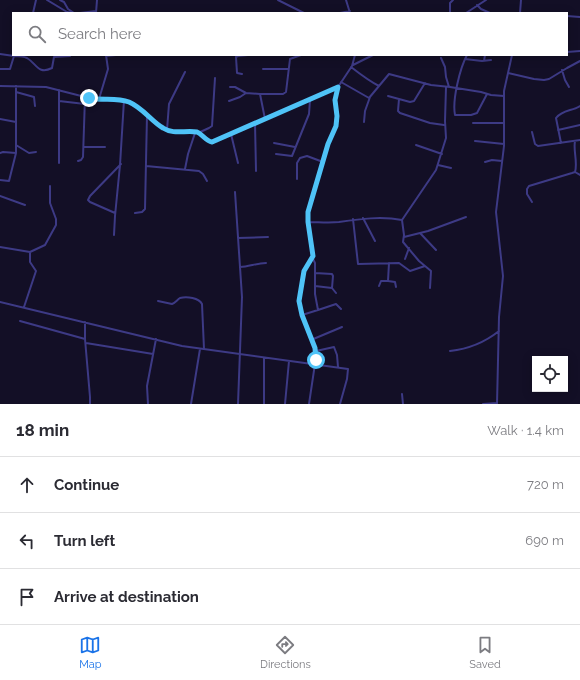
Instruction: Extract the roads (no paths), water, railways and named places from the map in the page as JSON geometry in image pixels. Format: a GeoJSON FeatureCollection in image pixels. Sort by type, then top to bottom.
{"type":"FeatureCollection","features":[{"type":"Feature","properties":{"kind":"street"},"geometry":{"type":"LineString","coordinates":[[34,12],[36,0]]}},
{"type":"Feature","properties":{"kind":"street"},"geometry":{"type":"LineString","coordinates":[[47,0],[67,12]]}},
{"type":"Feature","properties":{"kind":"street"},"geometry":{"type":"LineString","coordinates":[[60,0],[64,2],[68,9],[72,12]]}},
{"type":"Feature","properties":{"kind":"street"},"geometry":{"type":"LineString","coordinates":[[96,12],[97,0]]}},
{"type":"Feature","properties":{"kind":"street"},"geometry":{"type":"LineString","coordinates":[[278,0],[302,12]]}},
{"type":"Feature","properties":{"kind":"street"},"geometry":{"type":"LineString","coordinates":[[346,0],[350,12]]}},
{"type":"Feature","properties":{"kind":"street"},"geometry":{"type":"LineString","coordinates":[[450,12],[450,4],[453,0]]}},
{"type":"Feature","properties":{"kind":"street"},"geometry":{"type":"LineString","coordinates":[[467,12],[486,0]]}},
{"type":"Feature","properties":{"kind":"street"},"geometry":{"type":"LineString","coordinates":[[521,0],[521,12]]}},
{"type":"Feature","properties":{"kind":"street"},"geometry":{"type":"LineString","coordinates":[[477,5],[480,9],[488,12]]}},
{"type":"Feature","properties":{"kind":"street"},"geometry":{"type":"LineString","coordinates":[[568,16],[580,17]]}},
{"type":"Feature","properties":{"kind":"street"},"geometry":{"type":"LineString","coordinates":[[568,52],[580,51]]}},
{"type":"Feature","properties":{"kind":"street"},"geometry":{"type":"LineString","coordinates":[[0,54],[12,55]]}},
{"type":"Feature","properties":{"kind":"street"},"geometry":{"type":"LineString","coordinates":[[0,69],[11,68],[14,56]]}},
{"type":"Feature","properties":{"kind":"street"},"geometry":{"type":"LineString","coordinates":[[18,56],[26,58],[38,68],[44,70],[52,68],[54,57],[70,56]]}},
{"type":"Feature","properties":{"kind":"street"},"geometry":{"type":"LineString","coordinates":[[99,99],[108,69],[106,56]]}},
{"type":"Feature","properties":{"kind":"street"},"geometry":{"type":"LineString","coordinates":[[237,56],[237,73],[242,74]]}},
{"type":"Feature","properties":{"kind":"street"},"geometry":{"type":"LineString","coordinates":[[230,87],[235,87],[246,93],[283,94],[286,92],[290,59],[298,56]]}},
{"type":"Feature","properties":{"kind":"street"},"geometry":{"type":"LineString","coordinates":[[318,310],[315,286],[315,263],[313,259],[308,212],[322,162],[337,121],[335,100],[338,87],[352,66],[355,56]]}},
{"type":"Feature","properties":{"kind":"street"},"geometry":{"type":"LineString","coordinates":[[352,66],[372,56]]}},
{"type":"Feature","properties":{"kind":"street"},"geometry":{"type":"LineString","coordinates":[[466,56],[457,88],[454,113],[456,115],[476,113],[487,94]]}},
{"type":"Feature","properties":{"kind":"street"},"geometry":{"type":"LineString","coordinates":[[484,61],[485,56]]}},
{"type":"Feature","properties":{"kind":"street"},"geometry":{"type":"LineString","coordinates":[[483,404],[497,403],[499,331],[503,276],[496,212],[504,144],[504,96],[512,56]]}},
{"type":"Feature","properties":{"kind":"street"},"geometry":{"type":"LineString","coordinates":[[430,288],[431,271],[419,261],[403,242],[404,237],[402,220],[438,165],[446,138],[445,125],[447,87],[445,67],[441,58]]}},
{"type":"Feature","properties":{"kind":"street"},"geometry":{"type":"LineString","coordinates":[[465,59],[484,61],[491,60]]}},
{"type":"Feature","properties":{"kind":"street"},"geometry":{"type":"LineString","coordinates":[[508,73],[544,80],[553,77],[562,70],[580,61]]}},
{"type":"Feature","properties":{"kind":"street"},"geometry":{"type":"LineString","coordinates":[[352,66],[371,82],[379,86]]}},
{"type":"Feature","properties":{"kind":"street"},"geometry":{"type":"LineString","coordinates":[[263,69],[288,69]]}},
{"type":"Feature","properties":{"kind":"street"},"geometry":{"type":"LineString","coordinates":[[562,70],[569,87]]}},
{"type":"Feature","properties":{"kind":"street"},"geometry":{"type":"LineString","coordinates":[[167,131],[169,104],[185,72]]}},
{"type":"Feature","properties":{"kind":"street"},"geometry":{"type":"LineString","coordinates":[[364,122],[370,97],[390,74],[425,83],[504,96]]}},
{"type":"Feature","properties":{"kind":"street"},"geometry":{"type":"LineString","coordinates":[[0,86],[46,88],[85,97],[124,100],[136,105],[167,131],[196,132],[212,126],[215,78]]}},
{"type":"Feature","properties":{"kind":"street"},"geometry":{"type":"LineString","coordinates":[[341,82],[370,97]]}},
{"type":"Feature","properties":{"kind":"street"},"geometry":{"type":"LineString","coordinates":[[388,96],[410,102],[414,101],[425,83]]}},
{"type":"Feature","properties":{"kind":"street"},"geometry":{"type":"LineString","coordinates":[[0,180],[9,181],[16,153],[16,86]]}},
{"type":"Feature","properties":{"kind":"street"},"geometry":{"type":"LineString","coordinates":[[196,132],[212,142],[338,87]]}},
{"type":"Feature","properties":{"kind":"street"},"geometry":{"type":"LineString","coordinates":[[59,90],[59,163]]}},
{"type":"Feature","properties":{"kind":"street"},"geometry":{"type":"LineString","coordinates":[[16,92],[34,97],[35,106]]}},
{"type":"Feature","properties":{"kind":"street"},"geometry":{"type":"LineString","coordinates":[[229,101],[246,93]]}},
{"type":"Feature","properties":{"kind":"street"},"geometry":{"type":"LineString","coordinates":[[260,94],[265,119]]}},
{"type":"Feature","properties":{"kind":"street"},"geometry":{"type":"LineString","coordinates":[[78,161],[83,158],[85,97]]}},
{"type":"Feature","properties":{"kind":"street"},"geometry":{"type":"LineString","coordinates":[[399,99],[397,109],[399,113],[433,124],[445,125]]}},
{"type":"Feature","properties":{"kind":"street"},"geometry":{"type":"LineString","coordinates":[[114,235],[115,212],[121,164],[124,100]]}},
{"type":"Feature","properties":{"kind":"street"},"geometry":{"type":"LineString","coordinates":[[276,154],[291,156],[309,114],[310,100]]}},
{"type":"Feature","properties":{"kind":"street"},"geometry":{"type":"LineString","coordinates":[[59,101],[85,104]]}},
{"type":"Feature","properties":{"kind":"street"},"geometry":{"type":"LineString","coordinates":[[560,143],[556,120],[558,116],[562,112],[573,110],[580,106]]}},
{"type":"Feature","properties":{"kind":"street"},"geometry":{"type":"LineString","coordinates":[[135,213],[144,211],[147,115]]}},
{"type":"Feature","properties":{"kind":"street"},"geometry":{"type":"LineString","coordinates":[[0,119],[16,122]]}},
{"type":"Feature","properties":{"kind":"street"},"geometry":{"type":"LineString","coordinates":[[472,123],[504,123]]}},
{"type":"Feature","properties":{"kind":"street"},"geometry":{"type":"LineString","coordinates":[[255,124],[256,171]]}},
{"type":"Feature","properties":{"kind":"street"},"geometry":{"type":"LineString","coordinates":[[558,130],[580,125]]}},
{"type":"Feature","properties":{"kind":"street"},"geometry":{"type":"LineString","coordinates":[[185,169],[188,154],[196,132]]}},
{"type":"Feature","properties":{"kind":"street"},"geometry":{"type":"LineString","coordinates":[[532,132],[535,144],[538,146],[580,140]]}},
{"type":"Feature","properties":{"kind":"street"},"geometry":{"type":"LineString","coordinates":[[231,134],[238,163]]}},
{"type":"Feature","properties":{"kind":"street"},"geometry":{"type":"LineString","coordinates":[[474,141],[504,144]]}},
{"type":"Feature","properties":{"kind":"street"},"geometry":{"type":"LineString","coordinates":[[575,141],[575,172]]}},
{"type":"Feature","properties":{"kind":"street"},"geometry":{"type":"LineString","coordinates":[[274,143],[295,147]]}},
{"type":"Feature","properties":{"kind":"street"},"geometry":{"type":"LineString","coordinates":[[16,145],[29,153],[36,152]]}},
{"type":"Feature","properties":{"kind":"street"},"geometry":{"type":"LineString","coordinates":[[416,145],[442,154]]}},
{"type":"Feature","properties":{"kind":"street"},"geometry":{"type":"LineString","coordinates":[[84,147],[105,147]]}},
{"type":"Feature","properties":{"kind":"street"},"geometry":{"type":"LineString","coordinates":[[0,153],[16,153]]}},
{"type":"Feature","properties":{"kind":"street"},"geometry":{"type":"LineString","coordinates":[[297,179],[297,163],[300,158],[305,155],[322,162]]}},
{"type":"Feature","properties":{"kind":"street"},"geometry":{"type":"LineString","coordinates":[[486,162],[492,160],[502,161]]}},
{"type":"Feature","properties":{"kind":"street"},"geometry":{"type":"LineString","coordinates":[[115,212],[88,200],[90,196],[121,164]]}},
{"type":"Feature","properties":{"kind":"street"},"geometry":{"type":"LineString","coordinates":[[438,165],[450,168]]}},
{"type":"Feature","properties":{"kind":"street"},"geometry":{"type":"LineString","coordinates":[[146,166],[185,169],[201,172],[207,181]]}},
{"type":"Feature","properties":{"kind":"street"},"geometry":{"type":"LineString","coordinates":[[575,172],[580,176]]}},
{"type":"Feature","properties":{"kind":"street"},"geometry":{"type":"LineString","coordinates":[[532,202],[527,194],[528,187],[575,172]]}},
{"type":"Feature","properties":{"kind":"street"},"geometry":{"type":"LineString","coordinates":[[0,247],[30,252],[44,245],[56,225],[56,219],[50,203],[50,186]]}},
{"type":"Feature","properties":{"kind":"street"},"geometry":{"type":"LineString","coordinates":[[235,192],[242,297],[238,404]]}},
{"type":"Feature","properties":{"kind":"street"},"geometry":{"type":"LineString","coordinates":[[0,196],[26,205]]}},
{"type":"Feature","properties":{"kind":"street"},"geometry":{"type":"LineString","coordinates":[[404,237],[466,217]]}},
{"type":"Feature","properties":{"kind":"street"},"geometry":{"type":"LineString","coordinates":[[308,222],[334,222],[364,218],[389,218],[402,220]]}},
{"type":"Feature","properties":{"kind":"street"},"geometry":{"type":"LineString","coordinates":[[364,218],[375,241]]}},
{"type":"Feature","properties":{"kind":"street"},"geometry":{"type":"LineString","coordinates":[[353,219],[358,264],[399,263],[410,271],[424,266]]}},
{"type":"Feature","properties":{"kind":"street"},"geometry":{"type":"LineString","coordinates":[[420,233],[436,250]]}},
{"type":"Feature","properties":{"kind":"street"},"geometry":{"type":"LineString","coordinates":[[238,238],[268,237]]}},
{"type":"Feature","properties":{"kind":"street"},"geometry":{"type":"LineString","coordinates":[[405,259],[409,248]]}},
{"type":"Feature","properties":{"kind":"street"},"geometry":{"type":"LineString","coordinates":[[24,307],[36,275],[36,269],[30,262],[30,252]]}},
{"type":"Feature","properties":{"kind":"street"},"geometry":{"type":"LineString","coordinates":[[309,404],[316,363],[315,351],[302,315],[299,301],[304,271],[313,259]]}},
{"type":"Feature","properties":{"kind":"street"},"geometry":{"type":"LineString","coordinates":[[240,267],[250,267],[255,263],[266,263]]}},
{"type":"Feature","properties":{"kind":"street"},"geometry":{"type":"LineString","coordinates":[[388,281],[389,263]]}},
{"type":"Feature","properties":{"kind":"street"},"geometry":{"type":"LineString","coordinates":[[315,273],[332,274],[332,288],[336,293]]}},
{"type":"Feature","properties":{"kind":"street"},"geometry":{"type":"LineString","coordinates":[[379,286],[381,281],[388,281],[394,282],[396,287]]}},
{"type":"Feature","properties":{"kind":"street"},"geometry":{"type":"LineString","coordinates":[[315,286],[332,288]]}},
{"type":"Feature","properties":{"kind":"street"},"geometry":{"type":"LineString","coordinates":[[158,302],[172,304],[181,298],[200,300],[202,304],[204,349]]}},
{"type":"Feature","properties":{"kind":"street"},"geometry":{"type":"LineString","coordinates":[[0,302],[182,346],[348,368],[347,379],[340,404]]}},
{"type":"Feature","properties":{"kind":"street"},"geometry":{"type":"LineString","coordinates":[[302,315],[336,304],[341,309]]}},
{"type":"Feature","properties":{"kind":"street"},"geometry":{"type":"LineString","coordinates":[[20,321],[85,339]]}},
{"type":"Feature","properties":{"kind":"street"},"geometry":{"type":"LineString","coordinates":[[85,322],[90,404]]}},
{"type":"Feature","properties":{"kind":"street"},"geometry":{"type":"LineString","coordinates":[[311,340],[342,327]]}},
{"type":"Feature","properties":{"kind":"street"},"geometry":{"type":"LineString","coordinates":[[450,351],[475,346],[499,331]]}},
{"type":"Feature","properties":{"kind":"street"},"geometry":{"type":"LineString","coordinates":[[148,404],[148,386],[156,339]]}},
{"type":"Feature","properties":{"kind":"street"},"geometry":{"type":"LineString","coordinates":[[86,343],[153,354]]}},
{"type":"Feature","properties":{"kind":"street"},"geometry":{"type":"LineString","coordinates":[[315,351],[334,347],[338,355],[338,367]]}},
{"type":"Feature","properties":{"kind":"street"},"geometry":{"type":"LineString","coordinates":[[191,404],[200,348]]}},
{"type":"Feature","properties":{"kind":"street"},"geometry":{"type":"LineString","coordinates":[[264,358],[264,404]]}},
{"type":"Feature","properties":{"kind":"street"},"geometry":{"type":"LineString","coordinates":[[285,404],[289,361]]}},
{"type":"Feature","properties":{"kind":"street"},"geometry":{"type":"LineString","coordinates":[[402,394],[403,404]]}}]}
